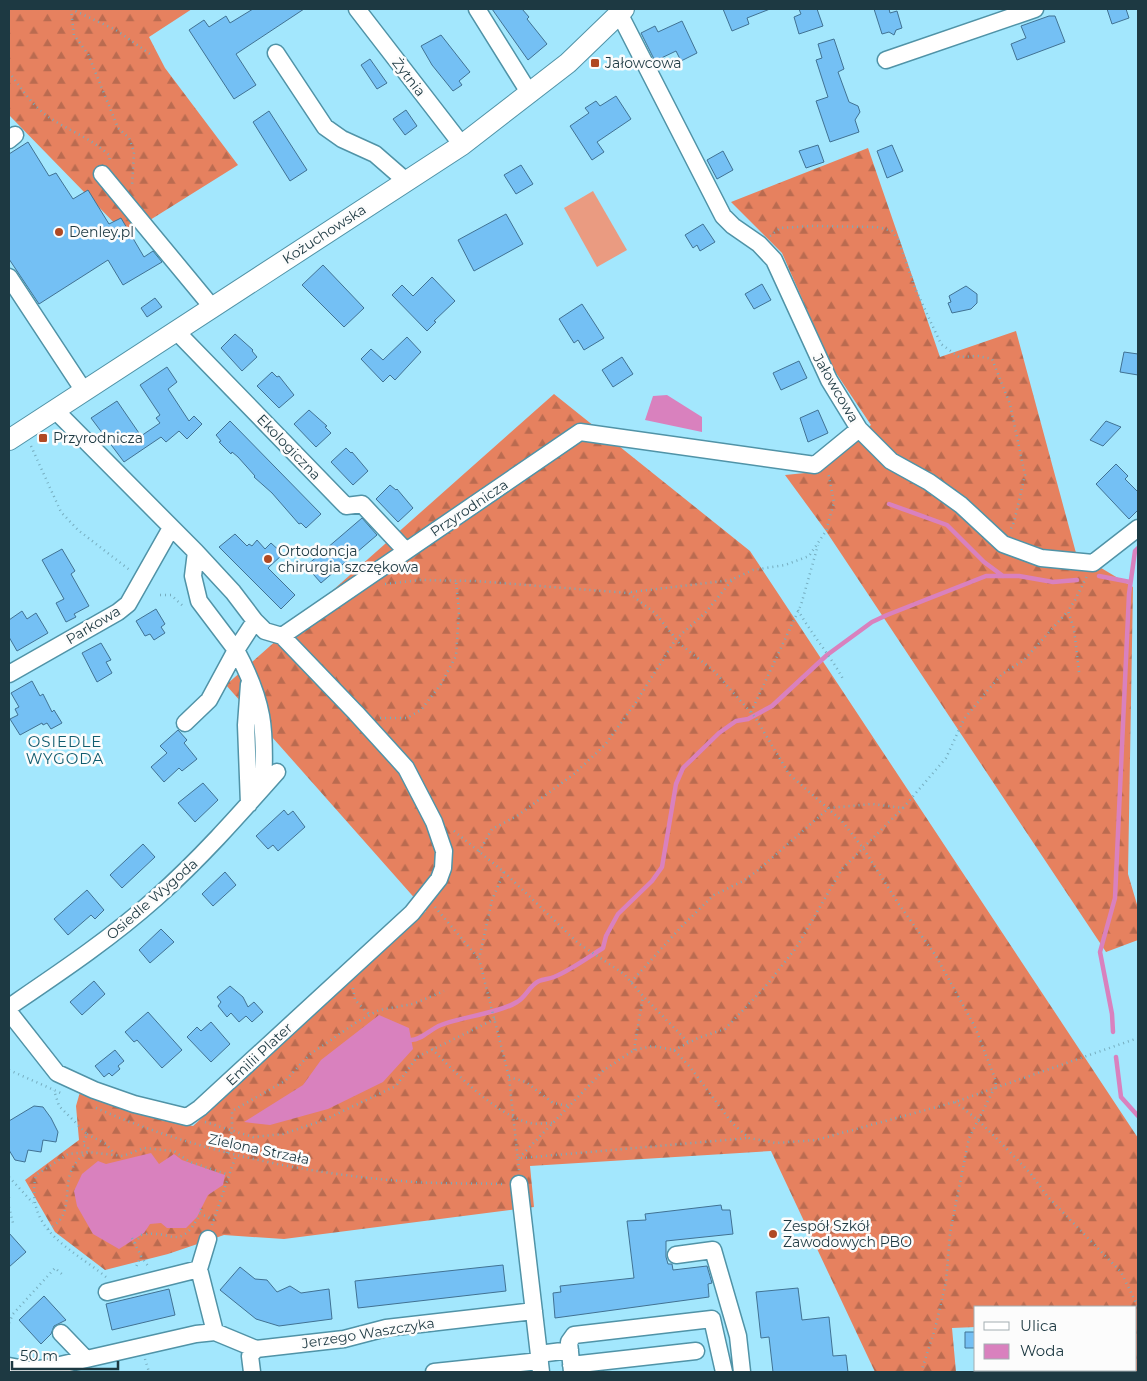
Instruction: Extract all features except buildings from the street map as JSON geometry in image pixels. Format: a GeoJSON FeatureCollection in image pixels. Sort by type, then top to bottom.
{"type":"FeatureCollection","features":[{"type":"Feature","properties":{"kind":"main road","name":"Kożuchowska"},"geometry":{"type":"LineString","coordinates":[[9,440],[462,144],[530,94],[568,63],[622,12]]}},
{"type":"Feature","properties":{"kind":"street","name":"Żytnia"},"geometry":{"type":"LineString","coordinates":[[357,9],[462,144]]}},
{"type":"Feature","properties":{"kind":"street"},"geometry":{"type":"LineString","coordinates":[[477,9],[530,94]]}},
{"type":"Feature","properties":{"kind":"street"},"geometry":{"type":"LineString","coordinates":[[886,60],[1034,9]]}},
{"type":"Feature","properties":{"kind":"street","name":"Jałowcowa"},"geometry":{"type":"LineString","coordinates":[[622,12],[723,216],[732,226],[758,243],[774,260],[829,380],[859,429],[891,461],[928,482],[962,506],[1003,544]]}},
{"type":"Feature","properties":{"kind":"street"},"geometry":{"type":"LineString","coordinates":[[276,53],[325,128],[342,140],[376,154],[406,181]]}},
{"type":"Feature","properties":{"kind":"street"},"geometry":{"type":"LineString","coordinates":[[102,174],[212,308]]}},
{"type":"Feature","properties":{"kind":"street"},"geometry":{"type":"LineString","coordinates":[[9,277],[84,391]]}},
{"type":"Feature","properties":{"kind":"street","name":"Ekologiczna"},"geometry":{"type":"LineString","coordinates":[[176,331],[346,506],[362,504],[406,551]]}},
{"type":"Feature","properties":{"kind":"street"},"geometry":{"type":"LineString","coordinates":[[55,410],[196,552],[233,592],[265,631],[282,636]]}},
{"type":"Feature","properties":{"kind":"street","name":"Przyrodnicza"},"geometry":{"type":"LineString","coordinates":[[282,636],[580,432],[815,465],[859,429]]}},
{"type":"Feature","properties":{"kind":"street","name":"Parkowa"},"geometry":{"type":"LineString","coordinates":[[9,674],[118,612],[128,604],[171,528]]}},
{"type":"Feature","properties":{"kind":"street"},"geometry":{"type":"LineString","coordinates":[[1003,544],[1041,558],[1093,563],[1138,528]]}},
{"type":"Feature","properties":{"kind":"street"},"geometry":{"type":"LineString","coordinates":[[196,552],[193,576],[199,601],[236,650],[249,674],[262,711],[265,743],[264,788]]}},
{"type":"Feature","properties":{"kind":"street"},"geometry":{"type":"LineString","coordinates":[[185,723],[209,700],[236,650],[255,621]]}},
{"type":"Feature","properties":{"kind":"street","name":"Emilii Plater"},"geometry":{"type":"LineString","coordinates":[[187,1117],[200,1108],[412,913],[439,879],[443,868],[444,851],[434,822],[406,768],[282,636]]}},
{"type":"Feature","properties":{"kind":"street"},"geometry":{"type":"LineString","coordinates":[[249,674],[246,725],[249,804]]}},
{"type":"Feature","properties":{"kind":"street","name":"Osiedle Wygoda"},"geometry":{"type":"LineString","coordinates":[[9,1007],[104,941],[155,900],[217,840],[277,772]]}},
{"type":"Feature","properties":{"kind":"street"},"geometry":{"type":"LineString","coordinates":[[9,1012],[57,1073],[94,1090],[134,1104],[187,1117]]}},
{"type":"Feature","properties":{"kind":"street"},"geometry":{"type":"LineString","coordinates":[[520,1184],[540,1362]]}},
{"type":"Feature","properties":{"kind":"street"},"geometry":{"type":"LineString","coordinates":[[208,1240],[199,1269],[215,1332]]}},
{"type":"Feature","properties":{"kind":"street"},"geometry":{"type":"LineString","coordinates":[[676,1255],[713,1250],[738,1336],[742,1372]]}},
{"type":"Feature","properties":{"kind":"street"},"geometry":{"type":"LineString","coordinates":[[114,1290],[199,1269]]}},
{"type":"Feature","properties":{"kind":"street","name":"Jerzego Waszczyka"},"geometry":{"type":"LineString","coordinates":[[256,1349],[344,1339],[386,1328],[534,1311]]}},
{"type":"Feature","properties":{"kind":"street"},"geometry":{"type":"LineString","coordinates":[[571,1363],[569,1342],[574,1335],[712,1319],[724,1372]]}},
{"type":"Feature","properties":{"kind":"street"},"geometry":{"type":"LineString","coordinates":[[9,1366],[30,1370],[196,1334],[215,1332],[256,1349],[250,1356],[252,1372]]}},
{"type":"Feature","properties":{"kind":"street"},"geometry":{"type":"LineString","coordinates":[[61,1333],[86,1359]]}},
{"type":"Feature","properties":{"kind":"street"},"geometry":{"type":"LineString","coordinates":[[434,1372],[540,1362],[571,1363],[696,1351]]}},
{"type":"Feature","properties":{"kind":"path"},"geometry":{"type":"LineString","coordinates":[[71,9],[116,30],[150,54]]}},
{"type":"Feature","properties":{"kind":"path"},"geometry":{"type":"LineString","coordinates":[[71,9],[74,35],[88,54],[100,87],[112,108],[118,128],[129,138],[134,152],[134,173]]}},
{"type":"Feature","properties":{"kind":"path"},"geometry":{"type":"LineString","coordinates":[[9,72],[27,96],[44,114],[99,146],[109,155],[110,162],[102,174]]}},
{"type":"Feature","properties":{"kind":"path"},"geometry":{"type":"LineString","coordinates":[[758,243],[780,228],[811,226],[877,227],[892,231],[898,240],[915,288],[941,344],[959,357],[978,356],[992,359],[1010,404],[1025,475],[1014,522],[1003,544]]}},
{"type":"Feature","properties":{"kind":"path"},"geometry":{"type":"LineString","coordinates":[[30,444],[61,512],[78,530],[142,579]]}},
{"type":"Feature","properties":{"kind":"path"},"geometry":{"type":"LineString","coordinates":[[381,585],[420,580],[456,581],[629,593],[733,580],[753,570],[785,565],[809,556],[826,531],[834,502],[831,479],[823,458]]}},
{"type":"Feature","properties":{"kind":"path"},"geometry":{"type":"LineString","coordinates":[[753,714],[798,610],[819,541]]}},
{"type":"Feature","properties":{"kind":"path"},"geometry":{"type":"LineString","coordinates":[[519,1158],[590,1082],[634,1050],[653,1046],[674,1050],[725,1029],[764,987],[796,948],[842,869],[903,808],[946,758],[964,719],[1002,674],[1024,660],[1076,600],[1093,563]]}},
{"type":"Feature","properties":{"kind":"path"},"geometry":{"type":"LineString","coordinates":[[479,852],[492,829],[517,816],[574,774],[605,745],[636,702],[676,639],[705,613],[733,580]]}},
{"type":"Feature","properties":{"kind":"path"},"geometry":{"type":"LineString","coordinates":[[356,713],[371,718],[407,718],[421,710],[440,684],[456,656],[459,610],[456,581]]}},
{"type":"Feature","properties":{"kind":"path"},"geometry":{"type":"LineString","coordinates":[[629,593],[655,613],[676,639],[714,670],[753,714],[789,774],[829,808],[863,848],[898,903],[936,956],[975,1027],[996,1081],[995,1087],[969,1138],[950,1233],[946,1282],[936,1329],[921,1372]]}},
{"type":"Feature","properties":{"kind":"path"},"geometry":{"type":"LineString","coordinates":[[798,610],[808,629],[832,659],[843,679]]}},
{"type":"Feature","properties":{"kind":"path"},"geometry":{"type":"LineString","coordinates":[[1068,610],[1074,629],[1079,672]]}},
{"type":"Feature","properties":{"kind":"path"},"geometry":{"type":"LineString","coordinates":[[631,982],[682,926],[714,895],[743,881],[757,871],[829,808],[872,804],[903,808]]}},
{"type":"Feature","properties":{"kind":"path"},"geometry":{"type":"LineString","coordinates":[[434,822],[457,832],[504,872],[578,943],[624,974],[689,1043]]}},
{"type":"Feature","properties":{"kind":"path"},"geometry":{"type":"LineString","coordinates":[[479,959],[492,900],[504,872]]}},
{"type":"Feature","properties":{"kind":"path"},"geometry":{"type":"LineString","coordinates":[[428,894],[438,911],[479,959],[493,1007],[509,1077],[519,1158]]}},
{"type":"Feature","properties":{"kind":"path"},"geometry":{"type":"LineString","coordinates":[[356,964],[352,982],[354,1000],[370,1015]]}},
{"type":"Feature","properties":{"kind":"path"},"geometry":{"type":"LineString","coordinates":[[227,1153],[232,1130],[232,1111],[285,1080],[309,1055],[370,1015],[379,1010],[413,1004],[444,992]]}},
{"type":"Feature","properties":{"kind":"path"},"geometry":{"type":"LineString","coordinates":[[634,1050],[643,996]]}},
{"type":"Feature","properties":{"kind":"path"},"geometry":{"type":"LineString","coordinates":[[187,1117],[253,1137],[283,1134],[324,1120],[396,1086],[417,1057],[495,1019]]}},
{"type":"Feature","properties":{"kind":"path"},"geometry":{"type":"LineString","coordinates":[[519,1158],[749,1138],[776,1143],[816,1140],[955,1102],[1138,1038]]}},
{"type":"Feature","properties":{"kind":"path"},"geometry":{"type":"LineString","coordinates":[[432,1049],[468,1084],[515,1117],[528,1123],[554,1122]]}},
{"type":"Feature","properties":{"kind":"path"},"geometry":{"type":"LineString","coordinates":[[674,1050],[690,1067],[732,1123],[749,1138]]}},
{"type":"Feature","properties":{"kind":"path"},"geometry":{"type":"LineString","coordinates":[[9,1070],[67,1096]]}},
{"type":"Feature","properties":{"kind":"path"},"geometry":{"type":"LineString","coordinates":[[509,1077],[526,1082],[552,1103],[569,1106]]}},
{"type":"Feature","properties":{"kind":"path"},"geometry":{"type":"LineString","coordinates":[[54,1090],[59,1106],[87,1134],[106,1144],[114,1154]]}},
{"type":"Feature","properties":{"kind":"path"},"geometry":{"type":"LineString","coordinates":[[955,1102],[978,1120],[1031,1174],[1048,1197],[1121,1272],[1138,1306]]}},
{"type":"Feature","properties":{"kind":"path","name":"Zielona Strzała"},"geometry":{"type":"LineString","coordinates":[[90,1105],[151,1130],[227,1153],[304,1170],[394,1180],[520,1184]]}},
{"type":"Feature","properties":{"kind":"path"},"geometry":{"type":"LineString","coordinates":[[87,1134],[83,1139],[83,1145],[88,1147],[88,1152]]}},
{"type":"Feature","properties":{"kind":"path"},"geometry":{"type":"LineString","coordinates":[[114,1290],[48,1229],[38,1215],[34,1204],[33,1190],[36,1175],[68,1154],[88,1152],[123,1156],[144,1148],[174,1151],[190,1162],[229,1175]]}},
{"type":"Feature","properties":{"kind":"path"},"geometry":{"type":"LineString","coordinates":[[48,1229],[56,1225],[66,1210],[67,1185],[71,1168],[79,1158],[88,1152]]}},
{"type":"Feature","properties":{"kind":"path"},"geometry":{"type":"LineString","coordinates":[[208,1240],[236,1155]]}},
{"type":"Feature","properties":{"kind":"path"},"geometry":{"type":"LineString","coordinates":[[9,1177],[34,1204]]}},
{"type":"Feature","properties":{"kind":"path"},"geometry":{"type":"LineString","coordinates":[[9,1207],[13,1223]]}},
{"type":"Feature","properties":{"kind":"path"},"geometry":{"type":"LineString","coordinates":[[135,1243],[140,1235],[184,1236],[193,1229],[201,1209]]}},
{"type":"Feature","properties":{"kind":"path"},"geometry":{"type":"LineString","coordinates":[[200,1214],[214,1220]]}},
{"type":"Feature","properties":{"kind":"path"},"geometry":{"type":"LineString","coordinates":[[132,1238],[140,1256],[135,1271]]}},
{"type":"Feature","properties":{"kind":"path"},"geometry":{"type":"LineString","coordinates":[[9,1323],[13,1314],[56,1268],[64,1276]]}},
{"type":"Feature","properties":{"kind":"path"},"geometry":{"type":"LineString","coordinates":[[145,1357],[149,1372]]}},
{"type":"Feature","properties":{"kind":"green space"},"geometry":{"type":"Polygon","coordinates":[[[9,9],[192,9],[149,37],[165,68],[238,165],[126,235],[9,115],[9,9]]]}},
{"type":"Feature","properties":{"kind":"green space"},"geometry":{"type":"Polygon","coordinates":[[[868,148],[940,357],[1016,331],[1076,553],[1133,587],[1128,874],[1138,908],[1138,940],[1106,952],[826,531],[785,475],[815,472],[871,425],[832,367],[782,253],[731,202],[868,148]]]}},
{"type":"Feature","properties":{"kind":"green space"},"geometry":{"type":"Polygon","coordinates":[[[554,394],[750,551],[1138,1138],[1138,1372],[988,1372],[1137,1371],[1137,1306],[974,1306],[974,1327],[952,1328],[956,1372],[875,1372],[771,1151],[530,1166],[534,1207],[284,1239],[224,1235],[168,1254],[105,1270],[55,1232],[25,1180],[79,1140],[76,1106],[80,1092],[128,1110],[193,1126],[426,911],[226,685],[554,394]]]}},
{"type":"Feature","properties":{"kind":"shaded area"},"geometry":{"type":"Polygon","coordinates":[[[593,191],[627,250],[597,267],[564,208],[593,191]]]}},
{"type":"Feature","properties":{"kind":"water"},"geometry":{"type":"Polygon","coordinates":[[[667,395],[702,417],[702,432],[645,420],[653,396],[667,395]]]}},
{"type":"Feature","properties":{"kind":"water"},"geometry":{"type":"Polygon","coordinates":[[[379,1015],[409,1028],[413,1049],[383,1082],[328,1109],[270,1125],[244,1122],[303,1085],[321,1060],[379,1015]]]}},
{"type":"Feature","properties":{"kind":"water"},"geometry":{"type":"Polygon","coordinates":[[[151,1153],[159,1164],[174,1154],[182,1160],[225,1175],[223,1185],[208,1195],[197,1217],[186,1228],[167,1228],[161,1223],[150,1224],[144,1233],[119,1249],[93,1234],[77,1206],[74,1191],[82,1174],[98,1161],[106,1164],[151,1153]]]}},
{"type":"Feature","properties":{"kind":"waterway"},"geometry":{"type":"LineString","coordinates":[[889,504],[947,525],[984,562],[1003,576]]}},
{"type":"Feature","properties":{"kind":"waterway"},"geometry":{"type":"LineString","coordinates":[[1113,1032],[1112,1014],[1100,952],[1115,898],[1129,594],[1135,551],[1138,548]]}},
{"type":"Feature","properties":{"kind":"waterway"},"geometry":{"type":"LineString","coordinates":[[411,1040],[415,1040],[441,1025],[510,1006],[520,1000],[536,983],[567,971],[603,948],[606,936],[618,914],[652,881],[662,867],[676,784],[683,768],[719,733],[736,721],[748,719],[772,706],[827,655],[872,622],[986,576],[1019,576],[1053,582],[1077,580]]}},
{"type":"Feature","properties":{"kind":"waterway"},"geometry":{"type":"LineString","coordinates":[[1099,576],[1130,582]]}},
{"type":"Feature","properties":{"kind":"waterway"},"geometry":{"type":"LineString","coordinates":[[1116,1057],[1121,1097],[1138,1116]]}},
{"type":"Feature","properties":{"kind":"place","name":"Jałowcowa"},"geometry":{"type":"Point","coordinates":[595,63]}},
{"type":"Feature","properties":{"kind":"place","name":"Denley.pl"},"geometry":{"type":"Point","coordinates":[59,232]}},
{"type":"Feature","properties":{"kind":"place","name":"Przyrodnicza"},"geometry":{"type":"Point","coordinates":[43,438]}},
{"type":"Feature","properties":{"kind":"place","name":"Ortodoncja chirurgia szczękowa"},"geometry":{"type":"Point","coordinates":[268,559]}},
{"type":"Feature","properties":{"kind":"place","name":"Zespół Szkół Zawodowych PBO"},"geometry":{"type":"Point","coordinates":[773,1234]}},
{"type":"Feature","properties":{"kind":"district","name":"OSIEDLE WYGODA"},"geometry":{"type":"Point","coordinates":[65,750]}}]}
